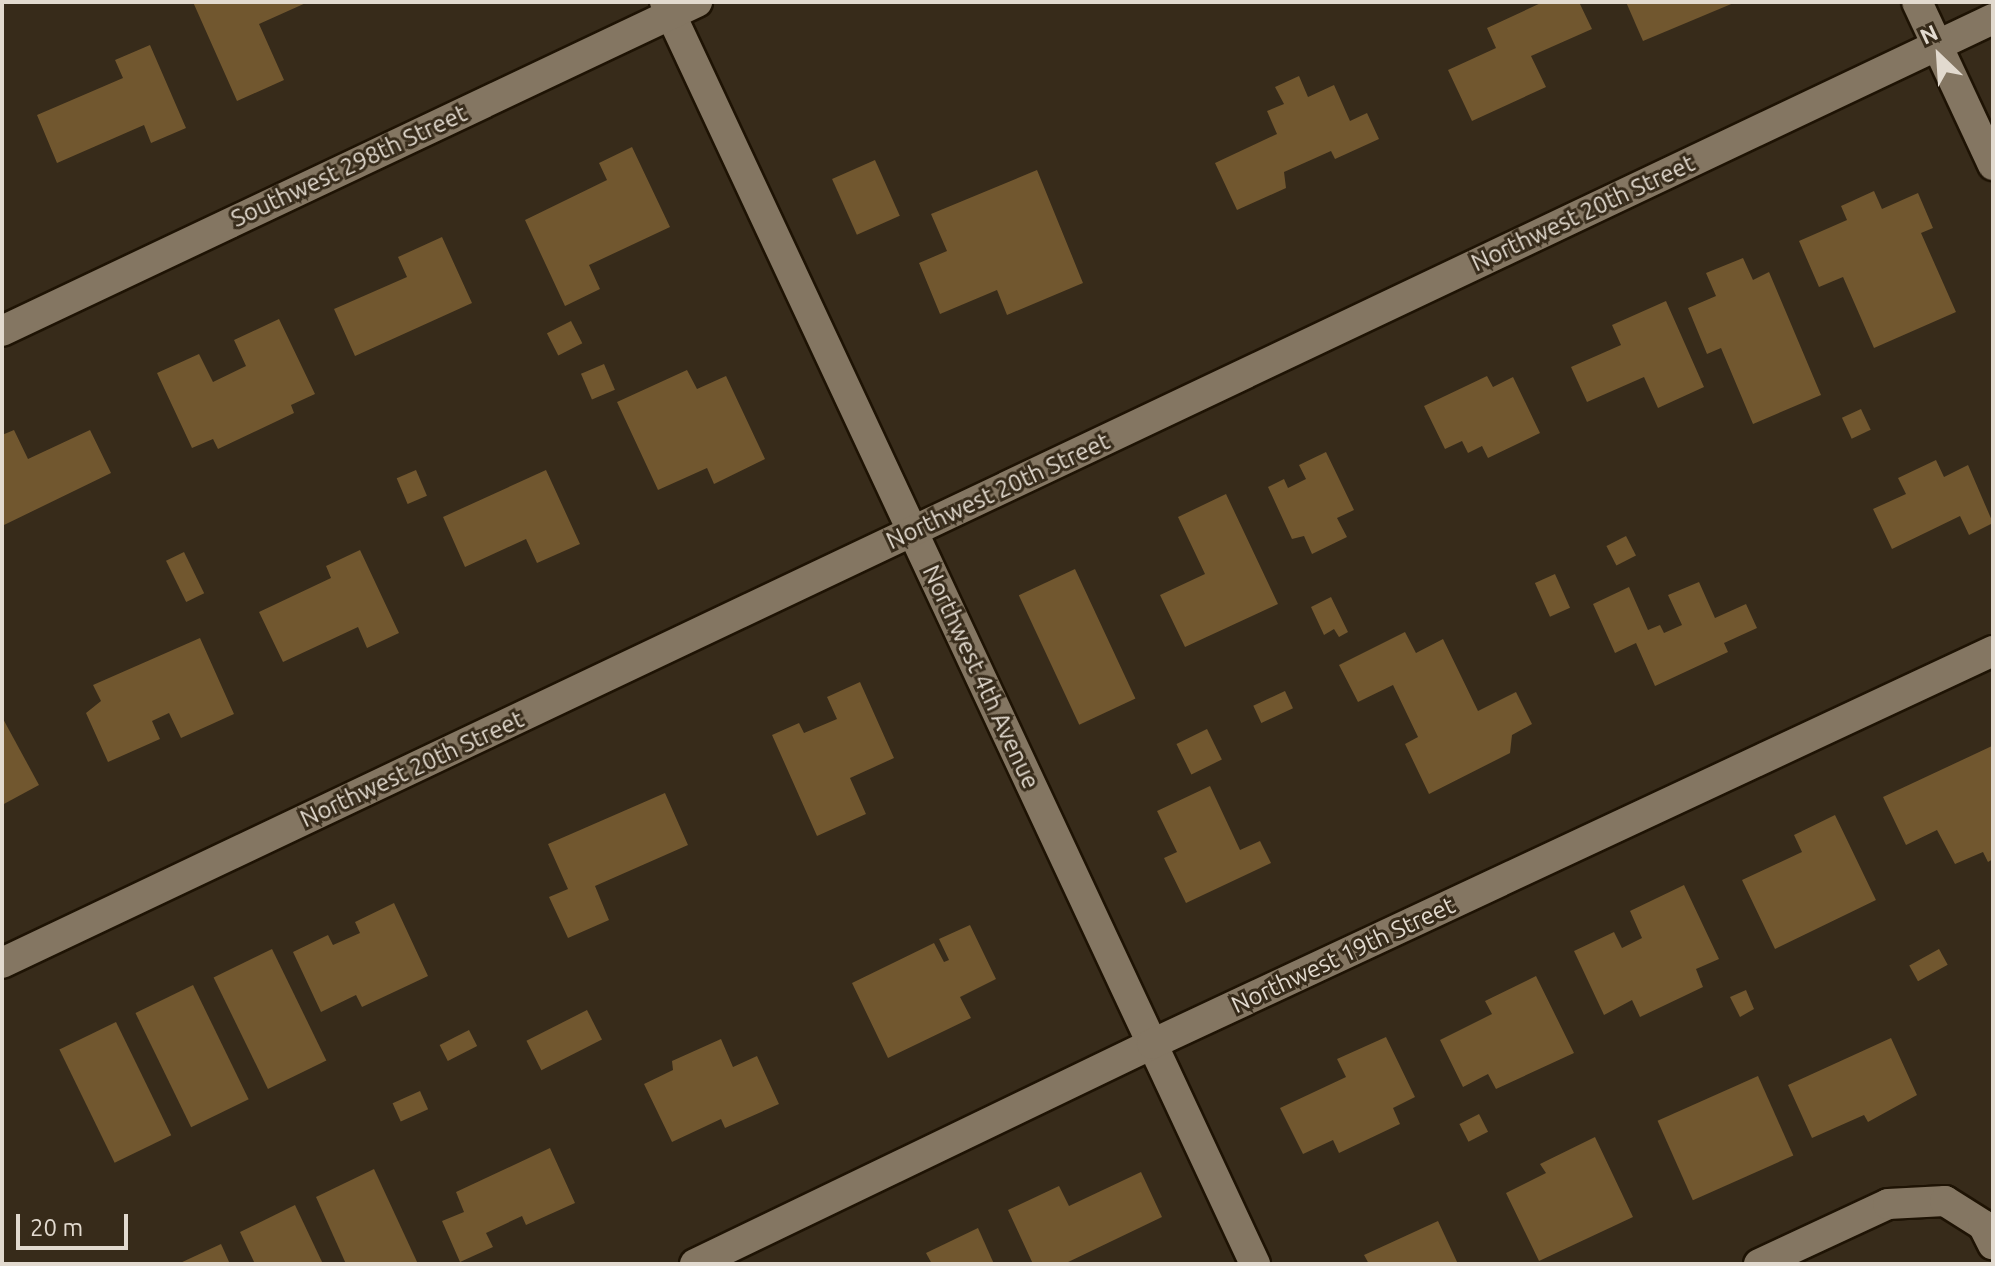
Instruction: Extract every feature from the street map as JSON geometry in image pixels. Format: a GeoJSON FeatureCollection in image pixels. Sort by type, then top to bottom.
{"type":"FeatureCollection","features":[{"type":"Feature","properties":{"kind":"street"},"geometry":{"type":"LineString","coordinates":[[1917,2],[1993,165]]}},
{"type":"Feature","properties":{"kind":"street","name":"Southwest 298th Street"},"geometry":{"type":"LineString","coordinates":[[2,331],[678,6]]}},
{"type":"Feature","properties":{"kind":"street","name":"Northwest 4th Avenue"},"geometry":{"type":"LineString","coordinates":[[678,6],[913,531],[1255,1264]]}},
{"type":"Feature","properties":{"kind":"street","name":"Northwest 20th Street"},"geometry":{"type":"LineString","coordinates":[[2,963],[1993,19]]}},
{"type":"Feature","properties":{"kind":"street","name":"Northwest 19th Street"},"geometry":{"type":"LineString","coordinates":[[695,1264],[1152,1044],[1993,651]]}},
{"type":"Feature","properties":{"kind":"street"},"geometry":{"type":"LineString","coordinates":[[1759,1264],[1888,1204],[1945,1201],[1983,1225],[1993,1245]]}},
{"type":"Feature","properties":{"kind":"building"},"geometry":{"type":"Polygon","coordinates":[[[193,2],[308,2],[259,24],[284,80],[237,101],[193,2]]]}},
{"type":"Feature","properties":{"kind":"building"},"geometry":{"type":"Polygon","coordinates":[[[1543,2],[1579,2],[1592,29],[1531,56],[1546,87],[1472,121],[1448,70],[1496,48],[1487,28],[1543,2]]]}},
{"type":"Feature","properties":{"kind":"building"},"geometry":{"type":"Polygon","coordinates":[[[1626,2],[1736,2],[1643,41],[1626,2]]]}},
{"type":"Feature","properties":{"kind":"building"},"geometry":{"type":"Polygon","coordinates":[[[150,45],[186,128],[151,143],[144,125],[57,163],[37,115],[123,78],[115,60],[150,45]]]}},
{"type":"Feature","properties":{"kind":"building"},"geometry":{"type":"Polygon","coordinates":[[[1299,76],[1308,97],[1334,85],[1350,121],[1367,113],[1379,139],[1335,159],[1331,151],[1284,172],[1286,188],[1237,210],[1215,163],[1277,134],[1267,111],[1284,104],[1275,87],[1299,76]]]}},
{"type":"Feature","properties":{"kind":"building"},"geometry":{"type":"Polygon","coordinates":[[[632,147],[670,227],[589,265],[600,289],[565,306],[525,220],[607,180],[599,163],[632,147]]]}},
{"type":"Feature","properties":{"kind":"building"},"geometry":{"type":"Polygon","coordinates":[[[875,160],[900,216],[857,235],[832,179],[875,160]]]}},
{"type":"Feature","properties":{"kind":"building"},"geometry":{"type":"Polygon","coordinates":[[[1037,170],[1083,283],[1007,315],[997,290],[940,314],[919,263],[947,251],[931,214],[1037,170]]]}},
{"type":"Feature","properties":{"kind":"building"},"geometry":{"type":"Polygon","coordinates":[[[1874,191],[1882,209],[1918,193],[1933,228],[1921,233],[1956,312],[1874,348],[1843,277],[1819,287],[1799,241],[1847,220],[1841,206],[1874,191]]]}},
{"type":"Feature","properties":{"kind":"building"},"geometry":{"type":"Polygon","coordinates":[[[442,237],[472,303],[355,356],[334,309],[407,277],[398,257],[442,237]]]}},
{"type":"Feature","properties":{"kind":"building"},"geometry":{"type":"Polygon","coordinates":[[[1743,258],[1753,280],[1769,272],[1821,395],[1753,424],[1721,348],[1707,354],[1688,308],[1716,296],[1706,273],[1743,258]]]}},
{"type":"Feature","properties":{"kind":"building"},"geometry":{"type":"Polygon","coordinates":[[[1666,301],[1704,387],[1658,408],[1644,377],[1587,402],[1571,367],[1621,345],[1612,325],[1666,301]]]}},
{"type":"Feature","properties":{"kind":"building"},"geometry":{"type":"Polygon","coordinates":[[[279,319],[315,394],[291,405],[294,413],[218,449],[213,439],[192,448],[157,373],[199,354],[213,382],[246,366],[234,340],[279,319]]]}},
{"type":"Feature","properties":{"kind":"building"},"geometry":{"type":"Polygon","coordinates":[[[571,321],[582,343],[558,356],[547,333],[571,321]]]}},
{"type":"Feature","properties":{"kind":"building"},"geometry":{"type":"Polygon","coordinates":[[[604,364],[615,390],[592,400],[581,374],[604,364]]]}},
{"type":"Feature","properties":{"kind":"building"},"geometry":{"type":"Polygon","coordinates":[[[687,370],[697,389],[726,376],[765,459],[714,484],[707,468],[658,490],[617,402],[687,370]]]}},
{"type":"Feature","properties":{"kind":"building"},"geometry":{"type":"Polygon","coordinates":[[[1487,376],[1493,387],[1513,377],[1540,433],[1488,458],[1482,446],[1468,453],[1462,441],[1445,449],[1424,406],[1487,376]]]}},
{"type":"Feature","properties":{"kind":"building"},"geometry":{"type":"Polygon","coordinates":[[[1861,409],[1871,430],[1852,439],[1842,418],[1861,409]]]}},
{"type":"Feature","properties":{"kind":"building"},"geometry":{"type":"Polygon","coordinates":[[[14,430],[28,459],[90,430],[111,473],[4,525],[2,435],[14,430]]]}},
{"type":"Feature","properties":{"kind":"building"},"geometry":{"type":"Polygon","coordinates":[[[1326,452],[1354,510],[1337,518],[1347,537],[1312,554],[1304,536],[1292,539],[1268,487],[1284,479],[1288,488],[1306,479],[1299,465],[1326,452]]]}},
{"type":"Feature","properties":{"kind":"building"},"geometry":{"type":"Polygon","coordinates":[[[1936,460],[1944,477],[1968,465],[1993,523],[1969,535],[1960,516],[1892,549],[1873,509],[1906,494],[1898,478],[1936,460]]]}},
{"type":"Feature","properties":{"kind":"building"},"geometry":{"type":"Polygon","coordinates":[[[416,470],[427,496],[408,504],[397,478],[416,470]]]}},
{"type":"Feature","properties":{"kind":"building"},"geometry":{"type":"Polygon","coordinates":[[[546,470],[580,544],[537,563],[526,539],[465,567],[443,517],[546,470]]]}},
{"type":"Feature","properties":{"kind":"building"},"geometry":{"type":"Polygon","coordinates":[[[1226,494],[1278,604],[1185,647],[1160,595],[1205,574],[1178,517],[1226,494]]]}},
{"type":"Feature","properties":{"kind":"building"},"geometry":{"type":"Polygon","coordinates":[[[1626,536],[1636,556],[1616,566],[1606,546],[1626,536]]]}},
{"type":"Feature","properties":{"kind":"building"},"geometry":{"type":"Polygon","coordinates":[[[360,550],[399,633],[367,648],[358,627],[283,662],[259,612],[331,578],[326,566],[360,550]]]}},
{"type":"Feature","properties":{"kind":"building"},"geometry":{"type":"Polygon","coordinates":[[[184,552],[204,593],[186,602],[166,561],[184,552]]]}},
{"type":"Feature","properties":{"kind":"building"},"geometry":{"type":"Polygon","coordinates":[[[1075,569],[1135,699],[1079,725],[1019,595],[1075,569]]]}},
{"type":"Feature","properties":{"kind":"building"},"geometry":{"type":"Polygon","coordinates":[[[1555,574],[1570,608],[1550,617],[1535,583],[1555,574]]]}},
{"type":"Feature","properties":{"kind":"building"},"geometry":{"type":"Polygon","coordinates":[[[1699,582],[1715,618],[1746,604],[1757,628],[1724,643],[1728,652],[1655,686],[1636,643],[1615,653],[1593,604],[1629,587],[1648,630],[1660,625],[1664,633],[1682,625],[1668,595],[1699,582]]]}},
{"type":"Feature","properties":{"kind":"building"},"geometry":{"type":"Polygon","coordinates":[[[1331,597],[1348,632],[1339,637],[1334,629],[1324,635],[1311,607],[1331,597]]]}},
{"type":"Feature","properties":{"kind":"building"},"geometry":{"type":"Polygon","coordinates":[[[1405,632],[1416,653],[1443,639],[1478,711],[1516,692],[1532,724],[1512,735],[1510,753],[1429,794],[1405,744],[1418,737],[1393,685],[1358,702],[1339,665],[1405,632]]]}},
{"type":"Feature","properties":{"kind":"building"},"geometry":{"type":"Polygon","coordinates":[[[200,638],[234,714],[181,738],[169,713],[152,721],[160,739],[108,762],[86,713],[101,701],[93,685],[200,638]]]}},
{"type":"Feature","properties":{"kind":"building"},"geometry":{"type":"Polygon","coordinates":[[[860,682],[894,758],[850,778],[866,814],[817,836],[772,735],[799,723],[804,733],[837,719],[827,697],[860,682]]]}},
{"type":"Feature","properties":{"kind":"building"},"geometry":{"type":"Polygon","coordinates":[[[1285,691],[1293,708],[1261,723],[1253,706],[1285,691]]]}},
{"type":"Feature","properties":{"kind":"building"},"geometry":{"type":"Polygon","coordinates":[[[2,717],[39,785],[2,805],[2,717]]]}},
{"type":"Feature","properties":{"kind":"building"},"geometry":{"type":"Polygon","coordinates":[[[1207,729],[1222,760],[1191,774],[1176,744],[1207,729]]]}},
{"type":"Feature","properties":{"kind":"building"},"geometry":{"type":"Polygon","coordinates":[[[1992,746],[1993,859],[1988,862],[1983,852],[1955,864],[1937,830],[1906,845],[1883,797],[1992,746]]]}},
{"type":"Feature","properties":{"kind":"building"},"geometry":{"type":"Polygon","coordinates":[[[1210,786],[1240,850],[1260,841],[1271,863],[1186,903],[1164,858],[1177,852],[1157,811],[1210,786]]]}},
{"type":"Feature","properties":{"kind":"building"},"geometry":{"type":"Polygon","coordinates":[[[665,793],[688,845],[595,886],[609,920],[568,938],[549,897],[568,889],[548,844],[665,793]]]}},
{"type":"Feature","properties":{"kind":"building"},"geometry":{"type":"Polygon","coordinates":[[[1835,815],[1876,900],[1775,949],[1742,880],[1802,852],[1794,835],[1835,815]]]}},
{"type":"Feature","properties":{"kind":"building"},"geometry":{"type":"Polygon","coordinates":[[[1684,885],[1719,959],[1696,969],[1703,987],[1640,1017],[1632,1000],[1604,1015],[1574,951],[1614,932],[1622,948],[1642,938],[1630,911],[1684,885]]]}},
{"type":"Feature","properties":{"kind":"building"},"geometry":{"type":"Polygon","coordinates":[[[394,903],[428,976],[362,1007],[356,995],[321,1012],[293,952],[328,935],[333,945],[360,933],[355,922],[394,903]]]}},
{"type":"Feature","properties":{"kind":"building"},"geometry":{"type":"Polygon","coordinates":[[[970,925],[996,979],[960,997],[971,1018],[888,1058],[852,983],[934,943],[944,962],[949,960],[939,939],[970,925]]]}},
{"type":"Feature","properties":{"kind":"building"},"geometry":{"type":"Polygon","coordinates":[[[272,949],[326,1060],[268,1089],[214,977],[272,949]]]}},
{"type":"Feature","properties":{"kind":"building"},"geometry":{"type":"Polygon","coordinates":[[[1939,949],[1948,965],[1918,981],[1909,965],[1939,949]]]}},
{"type":"Feature","properties":{"kind":"building"},"geometry":{"type":"Polygon","coordinates":[[[1536,976],[1574,1053],[1496,1089],[1488,1074],[1463,1087],[1440,1040],[1492,1014],[1485,1001],[1536,976]]]}},
{"type":"Feature","properties":{"kind":"building"},"geometry":{"type":"Polygon","coordinates":[[[193,985],[249,1099],[191,1127],[135,1013],[193,985]]]}},
{"type":"Feature","properties":{"kind":"building"},"geometry":{"type":"Polygon","coordinates":[[[1746,990],[1754,1009],[1740,1017],[1730,997],[1746,990]]]}},
{"type":"Feature","properties":{"kind":"building"},"geometry":{"type":"Polygon","coordinates":[[[587,1010],[602,1039],[541,1070],[526,1041],[587,1010]]]}},
{"type":"Feature","properties":{"kind":"building"},"geometry":{"type":"Polygon","coordinates":[[[116,1022],[171,1135],[115,1163],[59,1050],[116,1022]]]}},
{"type":"Feature","properties":{"kind":"building"},"geometry":{"type":"Polygon","coordinates":[[[469,1030],[477,1046],[448,1061],[440,1045],[469,1030]]]}},
{"type":"Feature","properties":{"kind":"building"},"geometry":{"type":"Polygon","coordinates":[[[1386,1037],[1415,1097],[1393,1108],[1400,1124],[1339,1153],[1333,1140],[1303,1154],[1280,1108],[1346,1077],[1337,1059],[1386,1037]]]}},
{"type":"Feature","properties":{"kind":"building"},"geometry":{"type":"Polygon","coordinates":[[[1891,1038],[1917,1095],[1868,1122],[1864,1115],[1812,1138],[1788,1085],[1891,1038]]]}},
{"type":"Feature","properties":{"kind":"building"},"geometry":{"type":"Polygon","coordinates":[[[721,1039],[733,1067],[757,1056],[779,1104],[725,1128],[721,1119],[672,1142],[644,1084],[673,1070],[672,1061],[721,1039]]]}},
{"type":"Feature","properties":{"kind":"building"},"geometry":{"type":"Polygon","coordinates":[[[1758,1076],[1793,1155],[1693,1200],[1658,1121],[1758,1076]]]}},
{"type":"Feature","properties":{"kind":"building"},"geometry":{"type":"Polygon","coordinates":[[[420,1091],[428,1109],[401,1121],[393,1103],[420,1091]]]}},
{"type":"Feature","properties":{"kind":"building"},"geometry":{"type":"Polygon","coordinates":[[[1479,1114],[1488,1132],[1468,1142],[1459,1124],[1479,1114]]]}},
{"type":"Feature","properties":{"kind":"building"},"geometry":{"type":"Polygon","coordinates":[[[1595,1137],[1633,1217],[1539,1261],[1506,1193],[1546,1173],[1540,1164],[1595,1137]]]}},
{"type":"Feature","properties":{"kind":"building"},"geometry":{"type":"Polygon","coordinates":[[[550,1148],[575,1203],[526,1225],[522,1216],[486,1233],[493,1247],[460,1262],[442,1221],[464,1212],[456,1192],[550,1148]]]}},
{"type":"Feature","properties":{"kind":"building"},"geometry":{"type":"Polygon","coordinates":[[[374,1169],[418,1264],[346,1264],[316,1197],[374,1169]]]}},
{"type":"Feature","properties":{"kind":"building"},"geometry":{"type":"Polygon","coordinates":[[[1141,1172],[1162,1217],[1064,1264],[1033,1264],[1008,1210],[1059,1186],[1069,1206],[1141,1172]]]}},
{"type":"Feature","properties":{"kind":"building"},"geometry":{"type":"Polygon","coordinates":[[[295,1205],[323,1264],[255,1264],[240,1232],[295,1205]]]}},
{"type":"Feature","properties":{"kind":"building"},"geometry":{"type":"Polygon","coordinates":[[[1438,1221],[1458,1264],[1369,1264],[1364,1255],[1438,1221]]]}},
{"type":"Feature","properties":{"kind":"building"},"geometry":{"type":"Polygon","coordinates":[[[978,1228],[994,1264],[932,1264],[926,1253],[978,1228]]]}},
{"type":"Feature","properties":{"kind":"building"},"geometry":{"type":"Polygon","coordinates":[[[221,1244],[230,1264],[178,1264],[221,1244]]]}}]}
